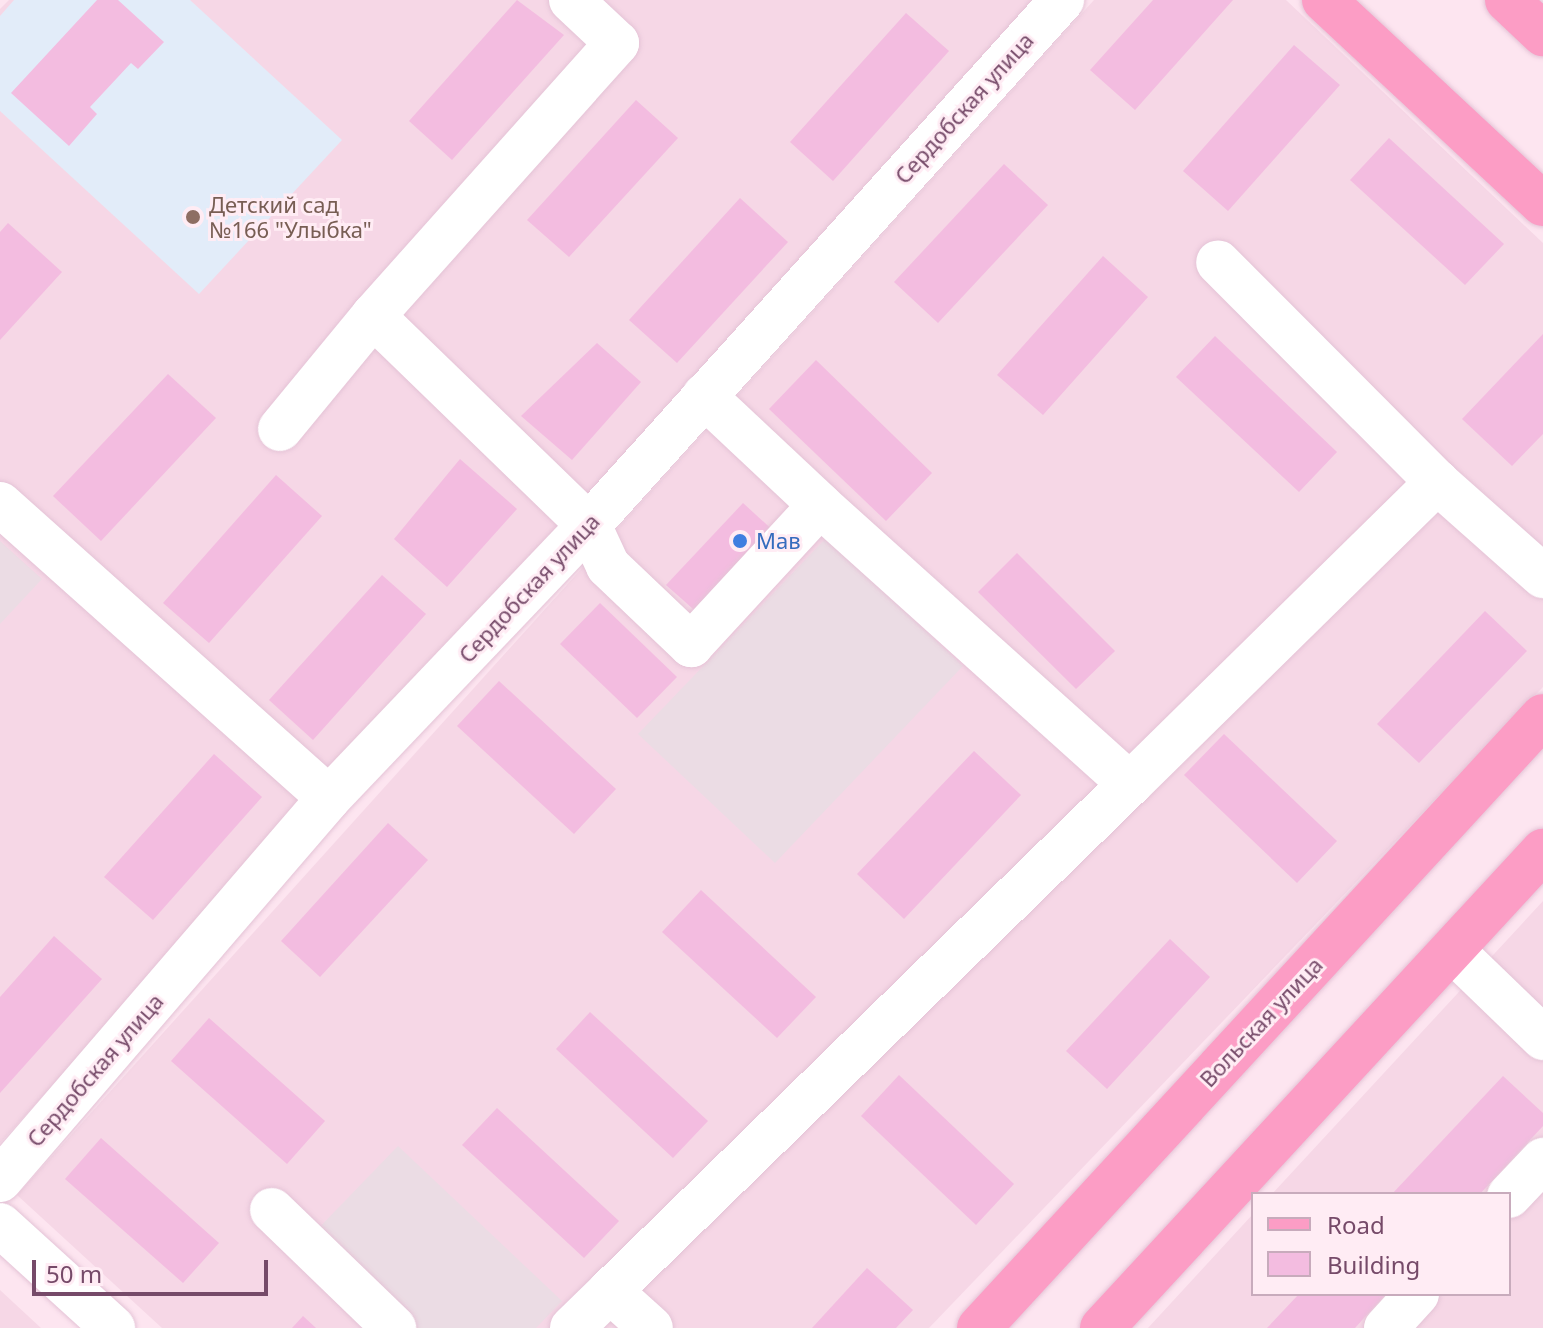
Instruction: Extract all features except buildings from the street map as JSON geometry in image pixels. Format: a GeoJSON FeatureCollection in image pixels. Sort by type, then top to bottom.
{"type":"FeatureCollection","features":[{"type":"Feature","properties":{"kind":"main road"},"geometry":{"type":"LineString","coordinates":[[1324,0],[1543,204]]}},
{"type":"Feature","properties":{"kind":"main road"},"geometry":{"type":"LineString","coordinates":[[1507,0],[1543,34]]}},
{"type":"Feature","properties":{"kind":"main road","name":"Вольская улица"},"geometry":{"type":"LineString","coordinates":[[979,1328],[1543,716]]}},
{"type":"Feature","properties":{"kind":"main road"},"geometry":{"type":"LineString","coordinates":[[1102,1328],[1543,851]]}},
{"type":"Feature","properties":{"kind":"street"},"geometry":{"type":"LineString","coordinates":[[280,429],[373,316],[617,43],[571,0]]}},
{"type":"Feature","properties":{"kind":"street","name":"Сердобская улица"},"geometry":{"type":"LineString","coordinates":[[0,1180],[329,798],[589,525],[1062,0]]}},
{"type":"Feature","properties":{"kind":"street"},"geometry":{"type":"LineString","coordinates":[[1218,262],[1437,482],[1543,576]]}},
{"type":"Feature","properties":{"kind":"street"},"geometry":{"type":"LineString","coordinates":[[373,316],[589,525],[608,566],[691,645],[820,505]]}},
{"type":"Feature","properties":{"kind":"street"},"geometry":{"type":"LineString","coordinates":[[704,396],[820,505],[1130,784]]}},
{"type":"Feature","properties":{"kind":"street"},"geometry":{"type":"LineString","coordinates":[[572,1328],[1437,482]]}},
{"type":"Feature","properties":{"kind":"street"},"geometry":{"type":"LineString","coordinates":[[0,504],[329,798]]}},
{"type":"Feature","properties":{"kind":"street"},"geometry":{"type":"LineString","coordinates":[[1452,950],[1543,1038]]}},
{"type":"Feature","properties":{"kind":"street"},"geometry":{"type":"LineString","coordinates":[[1511,1194],[1543,1160]]}},
{"type":"Feature","properties":{"kind":"street"},"geometry":{"type":"LineString","coordinates":[[272,1210],[394,1328]]}},
{"type":"Feature","properties":{"kind":"street"},"geometry":{"type":"LineString","coordinates":[[0,1225],[113,1328]]}},
{"type":"Feature","properties":{"kind":"street"},"geometry":{"type":"LineString","coordinates":[[610,1291],[651,1328]]}},
{"type":"Feature","properties":{"kind":"street"},"geometry":{"type":"LineString","coordinates":[[1386,1328],[1415,1296]]}},
{"type":"Feature","properties":{"kind":"shaded area"},"geometry":{"type":"Polygon","coordinates":[[[9,0],[1043,0],[0,1143],[0,9],[9,0]]]}},
{"type":"Feature","properties":{"kind":"shaded area","name":"Детский сад №166 \"Улыбка\""},"geometry":{"type":"Polygon","coordinates":[[[14,0],[190,0],[342,140],[199,294],[0,111],[0,16],[14,0]]]}},
{"type":"Feature","properties":{"kind":"shaded area"},"geometry":{"type":"Polygon","coordinates":[[[1094,0],[1286,0],[1543,243],[1543,687],[929,1328],[162,1328],[17,1195],[1094,0]]]}},
{"type":"Feature","properties":{"kind":"shaded area"},"geometry":{"type":"Polygon","coordinates":[[[827,537],[963,666],[775,863],[638,734],[827,537]]]}},
{"type":"Feature","properties":{"kind":"shaded area"},"geometry":{"type":"Polygon","coordinates":[[[0,541],[42,579],[0,624],[0,541]]]}},
{"type":"Feature","properties":{"kind":"shaded area"},"geometry":{"type":"Polygon","coordinates":[[[1543,901],[1543,1328],[1148,1328],[1251,1216],[1251,1296],[1511,1296],[1511,1192],[1274,1192],[1543,901]]]}},
{"type":"Feature","properties":{"kind":"shaded area"},"geometry":{"type":"Polygon","coordinates":[[[398,1146],[562,1301],[536,1328],[410,1328],[312,1235],[398,1146]]]}},
{"type":"Feature","properties":{"kind":"shaded area"},"geometry":{"type":"Polygon","coordinates":[[[0,1290],[41,1328],[0,1328],[0,1290]]]}},
{"type":"Feature","properties":{"kind":"place","name":"Детский сад №166 \"Улыбка\""},"geometry":{"type":"Point","coordinates":[193,217]}},
{"type":"Feature","properties":{"kind":"place","name":"Мав"},"geometry":{"type":"Point","coordinates":[740,541]}}]}
